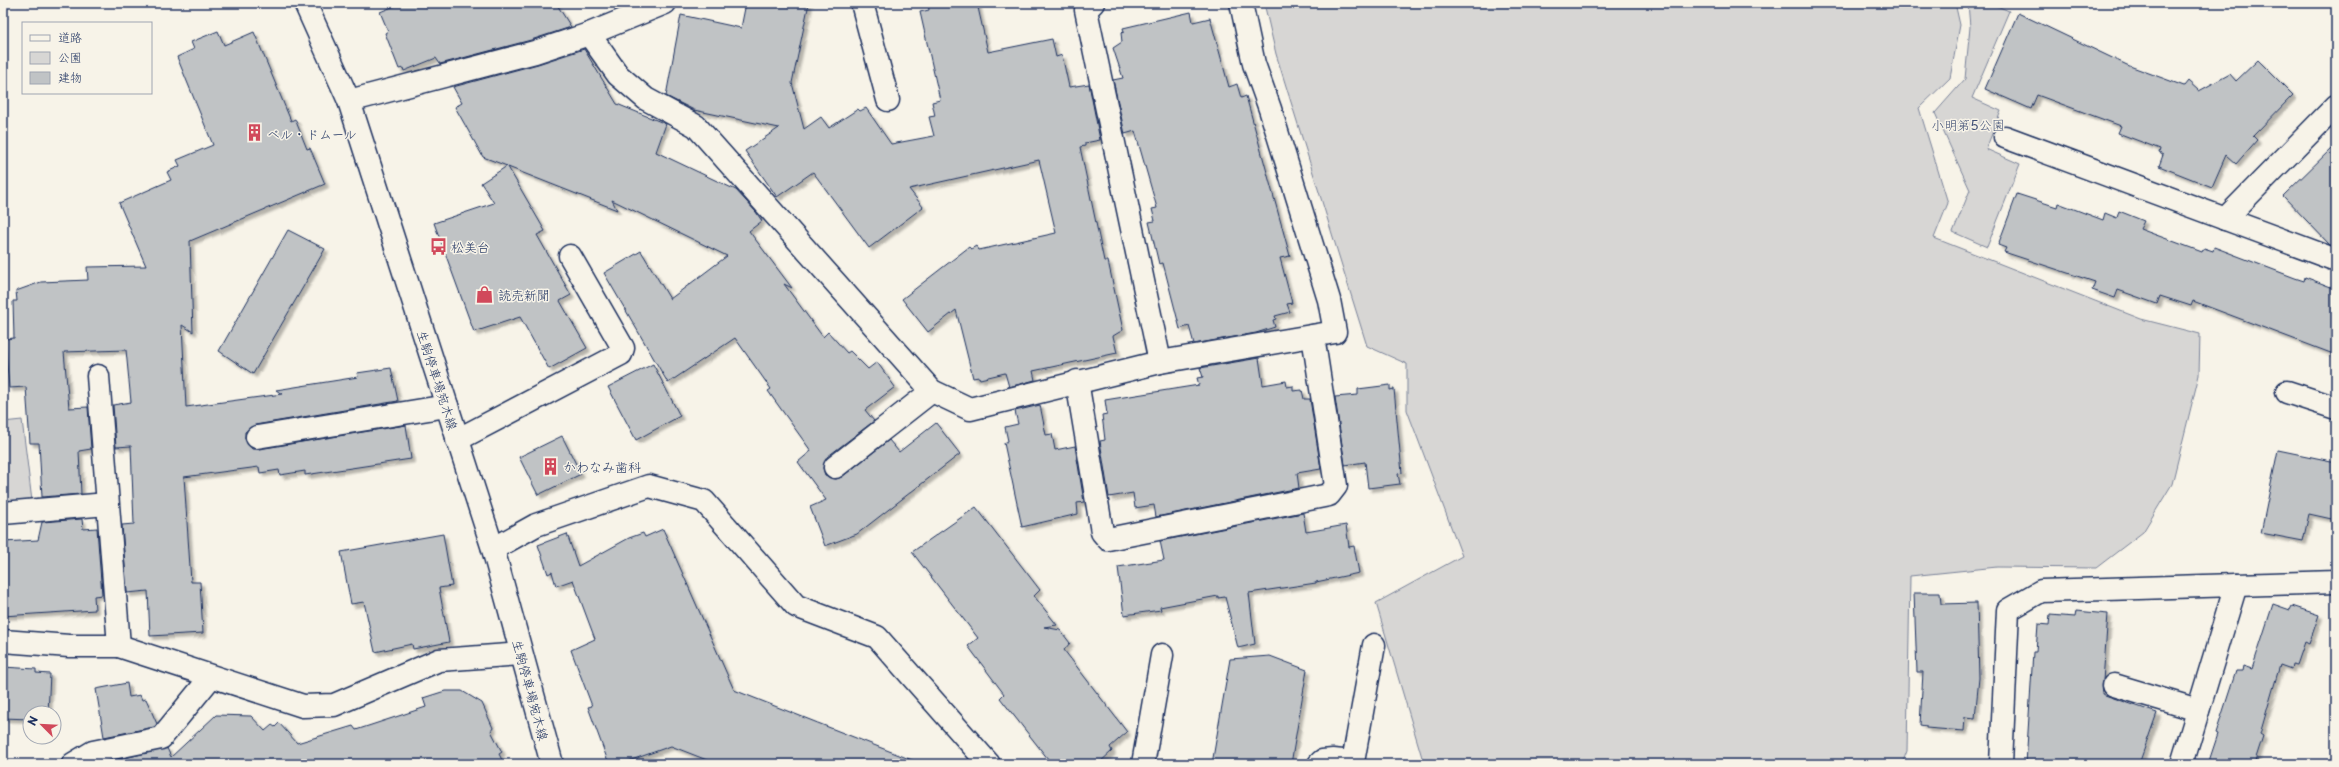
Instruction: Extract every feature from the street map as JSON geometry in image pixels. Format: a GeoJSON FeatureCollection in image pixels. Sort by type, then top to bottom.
{"type":"FeatureCollection","features":[{"type":"Feature","properties":{"kind":"street","name":"生駒停車場宛木線"},"geometry":{"type":"LineString","coordinates":[[305,3],[349,101],[493,549],[552,764]]}},
{"type":"Feature","properties":{"kind":"street"},"geometry":{"type":"LineString","coordinates":[[349,101],[535,52],[589,34],[665,3]]}},
{"type":"Feature","properties":{"kind":"street"},"geometry":{"type":"LineString","coordinates":[[862,3],[888,100]]}},
{"type":"Feature","properties":{"kind":"street"},"geometry":{"type":"LineString","coordinates":[[1093,3],[1086,10],[1160,362]]}},
{"type":"Feature","properties":{"kind":"street"},"geometry":{"type":"LineString","coordinates":[[589,34],[618,75],[646,99],[696,126],[932,391],[970,409],[1160,362],[1335,332],[1329,300],[1270,109],[1254,64],[1241,3]]}},
{"type":"Feature","properties":{"kind":"street"},"geometry":{"type":"LineString","coordinates":[[2225,219],[2336,106]]}},
{"type":"Feature","properties":{"kind":"street"},"geometry":{"type":"LineString","coordinates":[[2005,137],[2336,260]]}},
{"type":"Feature","properties":{"kind":"street"},"geometry":{"type":"LineString","coordinates":[[457,440],[621,354],[623,348],[570,256]]}},
{"type":"Feature","properties":{"kind":"street"},"geometry":{"type":"LineString","coordinates":[[1077,382],[1102,532],[1108,539],[1329,495],[1336,486],[1313,336]]}},
{"type":"Feature","properties":{"kind":"street"},"geometry":{"type":"LineString","coordinates":[[98,376],[119,646]]}},
{"type":"Feature","properties":{"kind":"street"},"geometry":{"type":"LineString","coordinates":[[835,467],[932,391]]}},
{"type":"Feature","properties":{"kind":"street"},"geometry":{"type":"LineString","coordinates":[[2287,392],[2336,408]]}},
{"type":"Feature","properties":{"kind":"street"},"geometry":{"type":"LineString","coordinates":[[258,437],[447,406]]}},
{"type":"Feature","properties":{"kind":"street"},"geometry":{"type":"LineString","coordinates":[[493,549],[536,525],[649,486],[704,501],[796,606],[877,637],[989,764]]}},
{"type":"Feature","properties":{"kind":"street"},"geometry":{"type":"LineString","coordinates":[[3,513],[107,504]]}},
{"type":"Feature","properties":{"kind":"street"},"geometry":{"type":"LineString","coordinates":[[2001,764],[2008,610],[2041,591],[2336,582]]}},
{"type":"Feature","properties":{"kind":"street"},"geometry":{"type":"LineString","coordinates":[[2182,764],[2236,585]]}},
{"type":"Feature","properties":{"kind":"street"},"geometry":{"type":"LineString","coordinates":[[3,640],[69,646],[119,646],[303,706],[334,705],[440,660],[521,654]]}},
{"type":"Feature","properties":{"kind":"street"},"geometry":{"type":"LineString","coordinates":[[1319,764],[1322,761],[1333,760],[1353,762],[1374,645]]}},
{"type":"Feature","properties":{"kind":"street"},"geometry":{"type":"LineString","coordinates":[[1143,764],[1162,655]]}},
{"type":"Feature","properties":{"kind":"street"},"geometry":{"type":"LineString","coordinates":[[73,764],[93,752],[161,738],[211,677]]}},
{"type":"Feature","properties":{"kind":"street"},"geometry":{"type":"LineString","coordinates":[[2114,685],[2198,710]]}},
{"type":"Feature","properties":{"kind":"green space"},"geometry":{"type":"Polygon","coordinates":[[[1264,3],[1955,3],[1960,25],[1950,78],[1919,108],[1948,203],[1934,238],[2141,319],[2200,334],[2199,375],[2172,484],[2143,532],[2096,568],[1997,567],[1910,576],[1907,751],[1902,764],[1424,764],[1376,603],[1462,556],[1407,410],[1407,364],[1367,346],[1276,54],[1264,3]]]}},
{"type":"Feature","properties":{"kind":"green space","name":"小明第5公園"},"geometry":{"type":"Polygon","coordinates":[[[1968,3],[1990,3],[2009,11],[1972,98],[2001,111],[1986,149],[2020,164],[1987,247],[1953,232],[1970,190],[1935,113],[1965,79],[1970,27],[1968,3]]]}},
{"type":"Feature","properties":{"kind":"green space"},"geometry":{"type":"Polygon","coordinates":[[[22,420],[32,501],[3,503],[3,422],[22,420]]]}},
{"type":"Feature","properties":{"kind":"building"},"geometry":{"type":"Polygon","coordinates":[[[402,3],[556,3],[571,27],[531,40],[440,64],[436,58],[404,71],[403,68],[399,69],[385,33],[388,31],[380,12],[402,3]]]}},
{"type":"Feature","properties":{"kind":"building"},"geometry":{"type":"Polygon","coordinates":[[[746,3],[809,3],[792,83],[804,129],[821,117],[829,128],[858,109],[860,111],[866,108],[891,144],[934,136],[929,117],[935,116],[932,102],[940,100],[920,12],[929,10],[928,3],[977,3],[988,52],[1052,39],[1056,57],[1062,55],[1069,87],[1089,84],[1100,140],[1085,143],[1085,146],[1080,147],[1104,261],[1108,261],[1123,330],[1113,336],[1117,353],[1033,371],[1035,380],[1009,387],[1005,373],[980,379],[979,377],[973,378],[956,310],[928,332],[902,299],[969,247],[971,249],[976,246],[979,250],[1056,233],[1039,160],[909,189],[923,207],[869,248],[813,172],[777,197],[745,151],[779,128],[694,110],[666,96],[681,15],[741,28],[746,3]]]}},
{"type":"Feature","properties":{"kind":"building"},"geometry":{"type":"Polygon","coordinates":[[[1191,12],[1193,22],[1210,18],[1229,87],[1237,84],[1241,98],[1246,96],[1290,256],[1280,258],[1292,303],[1287,304],[1290,312],[1275,316],[1276,319],[1273,320],[1275,327],[1256,333],[1194,344],[1189,326],[1180,329],[1163,263],[1159,264],[1149,222],[1155,221],[1152,209],[1157,208],[1135,131],[1125,134],[1113,80],[1123,78],[1113,48],[1122,42],[1121,33],[1124,32],[1123,28],[1191,12]]]}},
{"type":"Feature","properties":{"kind":"building"},"geometry":{"type":"Polygon","coordinates":[[[2018,13],[2127,65],[2184,86],[2188,81],[2199,91],[2230,74],[2236,81],[2258,60],[2293,95],[2253,136],[2257,140],[2236,164],[2226,155],[2212,187],[2159,166],[2163,155],[2159,153],[2160,149],[2118,133],[2121,126],[2037,95],[2031,109],[1985,89],[2018,13]]]}},
{"type":"Feature","properties":{"kind":"building"},"geometry":{"type":"Polygon","coordinates":[[[218,31],[224,45],[254,32],[291,121],[295,119],[307,149],[310,148],[325,184],[190,241],[193,332],[182,325],[186,407],[282,394],[276,390],[358,377],[357,373],[391,368],[398,401],[255,425],[245,432],[245,439],[252,449],[259,449],[406,425],[411,459],[305,475],[305,471],[280,475],[279,470],[260,473],[259,467],[184,477],[191,582],[200,582],[203,633],[150,636],[148,591],[127,593],[122,525],[134,524],[131,446],[116,447],[113,405],[131,402],[126,350],[64,352],[69,408],[88,407],[91,449],[79,451],[81,494],[42,497],[39,443],[30,443],[26,387],[9,388],[5,339],[14,338],[13,301],[17,301],[16,291],[41,282],[88,280],[87,267],[146,266],[119,203],[171,180],[167,172],[180,166],[177,160],[213,145],[177,57],[194,49],[191,42],[218,31]]]}},
{"type":"Feature","properties":{"kind":"building"},"geometry":{"type":"Polygon","coordinates":[[[584,49],[617,104],[666,124],[656,152],[736,190],[756,212],[762,221],[749,231],[792,288],[784,284],[823,337],[828,332],[847,353],[850,351],[868,369],[877,362],[895,387],[865,410],[874,421],[827,457],[823,468],[825,475],[836,479],[842,477],[889,440],[899,452],[936,423],[960,454],[857,534],[825,546],[810,507],[826,500],[798,462],[811,451],[768,391],[771,389],[735,338],[668,383],[604,273],[641,251],[670,299],[727,256],[612,200],[617,210],[508,167],[545,231],[537,235],[571,295],[560,301],[587,348],[549,369],[520,317],[474,332],[434,223],[494,203],[481,183],[507,166],[483,157],[455,107],[462,103],[453,87],[538,64],[584,49]]]}},
{"type":"Feature","properties":{"kind":"building"},"geometry":{"type":"Polygon","coordinates":[[[2336,144],[2336,247],[2330,245],[2283,196],[2336,144]]]}},
{"type":"Feature","properties":{"kind":"building"},"geometry":{"type":"Polygon","coordinates":[[[2017,194],[2057,207],[2058,203],[2103,220],[2105,213],[2117,218],[2119,211],[2144,221],[2140,229],[2202,252],[2204,248],[2213,251],[2214,247],[2295,278],[2304,281],[2305,277],[2336,289],[2336,355],[2193,301],[2191,306],[2160,296],[2157,304],[2118,290],[2115,298],[2092,290],[2095,282],[2004,252],[2006,248],[1998,245],[2017,194]]]}},
{"type":"Feature","properties":{"kind":"building"},"geometry":{"type":"Polygon","coordinates":[[[288,230],[325,249],[253,374],[219,351],[288,230]]]}},
{"type":"Feature","properties":{"kind":"building"},"geometry":{"type":"Polygon","coordinates":[[[1259,358],[1263,385],[1286,381],[1287,387],[1293,386],[1293,391],[1302,390],[1304,399],[1310,399],[1321,469],[1297,473],[1299,488],[1156,517],[1154,505],[1135,508],[1133,493],[1109,497],[1100,441],[1105,440],[1102,415],[1107,414],[1105,400],[1199,385],[1197,378],[1203,377],[1200,368],[1259,358]]]}},
{"type":"Feature","properties":{"kind":"building"},"geometry":{"type":"Polygon","coordinates":[[[653,364],[680,416],[636,440],[608,387],[653,364]]]}},
{"type":"Feature","properties":{"kind":"building"},"geometry":{"type":"Polygon","coordinates":[[[1390,385],[1390,390],[1394,389],[1402,473],[1398,474],[1400,484],[1368,488],[1365,462],[1345,465],[1335,397],[1358,395],[1358,389],[1390,385]]]}},
{"type":"Feature","properties":{"kind":"building"},"geometry":{"type":"Polygon","coordinates":[[[1040,405],[1046,435],[1052,434],[1055,450],[1075,446],[1084,502],[1077,503],[1078,514],[1022,527],[1004,443],[1008,441],[1005,427],[1018,424],[1015,411],[1040,405]]]}},
{"type":"Feature","properties":{"kind":"building","name":"かわなみ歯科"},"geometry":{"type":"Polygon","coordinates":[[[562,436],[581,474],[538,495],[519,457],[562,436]]]}},
{"type":"Feature","properties":{"kind":"building"},"geometry":{"type":"Polygon","coordinates":[[[2278,450],[2336,462],[2336,520],[2309,514],[2303,541],[2261,533],[2278,450]]]}},
{"type":"Feature","properties":{"kind":"building"},"geometry":{"type":"Polygon","coordinates":[[[976,507],[1040,590],[1034,596],[1057,625],[1044,627],[1060,630],[1070,643],[1064,650],[1127,732],[1110,747],[1112,751],[1098,764],[1052,764],[1000,698],[1004,694],[968,646],[978,638],[912,552],[976,507]]]}},
{"type":"Feature","properties":{"kind":"building"},"geometry":{"type":"Polygon","coordinates":[[[1303,513],[1306,532],[1346,525],[1349,547],[1354,546],[1359,573],[1316,583],[1249,593],[1255,644],[1238,648],[1225,597],[1218,598],[1218,596],[1160,607],[1161,610],[1124,615],[1118,567],[1164,560],[1160,541],[1303,513]]]}},
{"type":"Feature","properties":{"kind":"building"},"geometry":{"type":"Polygon","coordinates":[[[82,519],[83,529],[97,528],[102,595],[94,596],[95,610],[3,616],[3,542],[38,540],[42,522],[82,519]]]}},
{"type":"Feature","properties":{"kind":"building"},"geometry":{"type":"Polygon","coordinates":[[[663,529],[734,690],[917,762],[917,764],[717,764],[671,746],[620,764],[609,764],[588,707],[592,706],[571,650],[595,639],[573,580],[556,586],[552,572],[548,574],[538,545],[567,534],[578,566],[629,538],[643,533],[645,537],[663,529]]]}},
{"type":"Feature","properties":{"kind":"building"},"geometry":{"type":"Polygon","coordinates":[[[443,534],[452,586],[439,588],[449,642],[413,649],[412,644],[375,652],[364,602],[351,604],[341,552],[443,534]]]}},
{"type":"Feature","properties":{"kind":"building"},"geometry":{"type":"Polygon","coordinates":[[[1914,593],[1940,593],[1941,604],[1977,603],[1979,678],[1975,718],[1965,717],[1964,731],[1926,728],[1926,726],[1920,725],[1923,672],[1917,672],[1914,593]]]}},
{"type":"Feature","properties":{"kind":"building"},"geometry":{"type":"Polygon","coordinates":[[[2273,604],[2290,610],[2292,606],[2319,615],[2309,644],[2305,642],[2297,665],[2292,664],[2291,669],[2280,665],[2260,734],[2263,736],[2254,764],[2208,764],[2218,734],[2216,733],[2236,671],[2242,671],[2243,666],[2252,669],[2273,604]]]}},
{"type":"Feature","properties":{"kind":"building"},"geometry":{"type":"Polygon","coordinates":[[[2076,611],[2108,614],[2102,694],[2157,713],[2139,764],[2026,764],[2033,652],[2036,652],[2038,624],[2049,625],[2050,615],[2075,617],[2076,611]]]}},
{"type":"Feature","properties":{"kind":"building"},"geometry":{"type":"Polygon","coordinates":[[[1270,656],[1307,670],[1291,764],[1212,764],[1230,659],[1270,656]]]}},
{"type":"Feature","properties":{"kind":"building"},"geometry":{"type":"Polygon","coordinates":[[[3,667],[36,669],[36,673],[50,674],[48,705],[22,705],[22,719],[3,718],[3,667]]]}},
{"type":"Feature","properties":{"kind":"building"},"geometry":{"type":"Polygon","coordinates":[[[127,683],[129,697],[140,695],[142,700],[146,699],[157,724],[154,727],[104,737],[96,689],[127,683]]]}},
{"type":"Feature","properties":{"kind":"building"},"geometry":{"type":"Polygon","coordinates":[[[445,691],[462,691],[482,703],[493,728],[491,731],[502,752],[499,754],[504,764],[109,764],[108,762],[167,748],[171,757],[216,715],[251,716],[265,731],[272,725],[275,727],[279,723],[297,743],[353,726],[356,730],[426,707],[423,698],[445,691]]]}},
{"type":"Feature","properties":{"kind":"place","name":"ベル・ドムール"},"geometry":{"type":"Point","coordinates":[254,133]}},
{"type":"Feature","properties":{"kind":"place","name":"松美台"},"geometry":{"type":"Point","coordinates":[438,246]}},
{"type":"Feature","properties":{"kind":"place","name":"読売新聞"},"geometry":{"type":"Point","coordinates":[485,294]}},
{"type":"Feature","properties":{"kind":"place","name":"かわなみ歯科"},"geometry":{"type":"Point","coordinates":[550,466]}}]}
